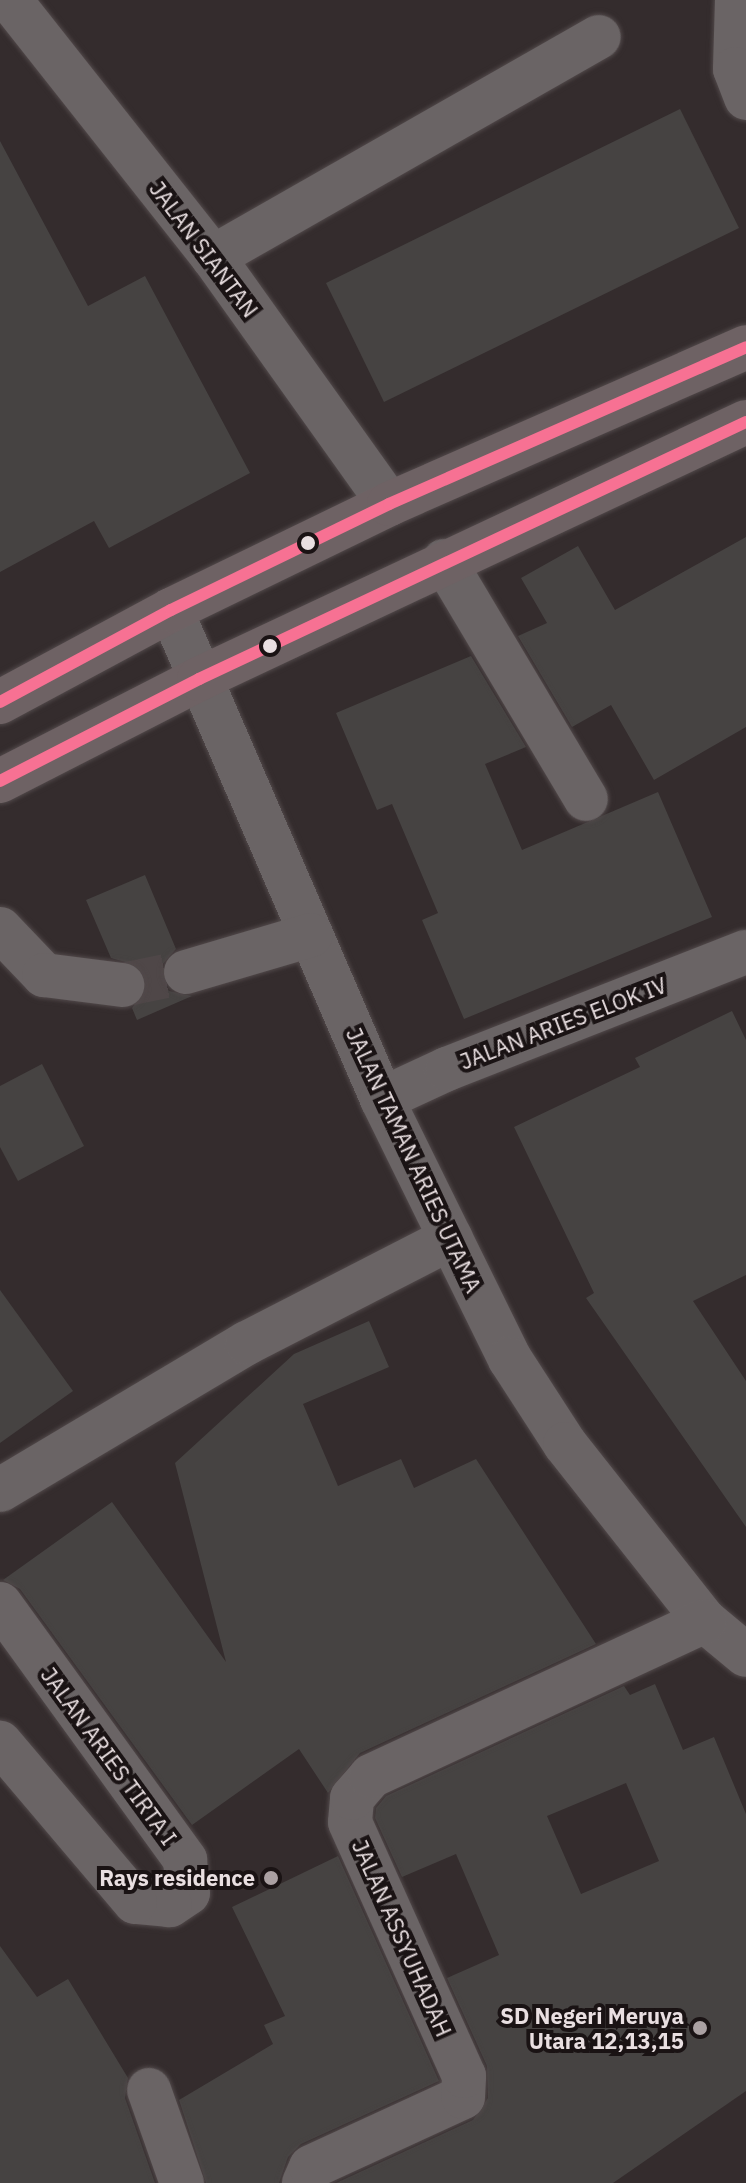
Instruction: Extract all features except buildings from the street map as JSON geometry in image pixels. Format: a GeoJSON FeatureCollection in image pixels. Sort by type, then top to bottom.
{"type":"FeatureCollection","features":[{"type":"Feature","properties":{"kind":"main road"},"geometry":{"type":"LineString","coordinates":[[0,702],[171,610],[389,504],[746,347]]}},
{"type":"Feature","properties":{"kind":"main road"},"geometry":{"type":"LineString","coordinates":[[0,781],[199,679],[444,561],[746,422]]}},
{"type":"Feature","properties":{"kind":"street","name":"JALAN SIANTAN"},"geometry":{"type":"LineString","coordinates":[[10,0],[213,257],[389,504]]}},
{"type":"Feature","properties":{"kind":"street"},"geometry":{"type":"LineString","coordinates":[[737,0],[735,69],[746,98]]}},
{"type":"Feature","properties":{"kind":"street"},"geometry":{"type":"LineString","coordinates":[[213,257],[599,37]]}},
{"type":"Feature","properties":{"kind":"street"},"geometry":{"type":"LineString","coordinates":[[444,561],[586,799]]}},
{"type":"Feature","properties":{"kind":"street","name":"JALAN TAMAN ARIES UTAMA"},"geometry":{"type":"LineString","coordinates":[[171,610],[382,1099],[510,1359],[557,1432],[705,1621],[746,1655]]}},
{"type":"Feature","properties":{"kind":"street"},"geometry":{"type":"LineString","coordinates":[[0,929],[44,975],[122,985]]}},
{"type":"Feature","properties":{"kind":"street"},"geometry":{"type":"LineString","coordinates":[[186,972],[311,935]]}},
{"type":"Feature","properties":{"kind":"street","name":"JALAN ARIES ELOK IV"},"geometry":{"type":"LineString","coordinates":[[382,1099],[447,1069],[746,952]]}},
{"type":"Feature","properties":{"kind":"street"},"geometry":{"type":"LineString","coordinates":[[0,1490],[247,1343],[451,1238]]}},
{"type":"Feature","properties":{"kind":"street","name":"JALAN ARIES TIRTA I"},"geometry":{"type":"LineString","coordinates":[[0,1604],[185,1860],[188,1893],[170,1905],[135,1902],[0,1743]]}},
{"type":"Feature","properties":{"kind":"street","name":"JALAN ASSYUHADAH"},"geometry":{"type":"LineString","coordinates":[[304,2183],[311,2167],[463,2097],[464,2076],[350,1822],[352,1798],[371,1776],[705,1621]]}},
{"type":"Feature","properties":{"kind":"street"},"geometry":{"type":"LineString","coordinates":[[149,2090],[182,2183]]}},
{"type":"Feature","properties":{"kind":"tunnel"},"geometry":{"type":"LineString","coordinates":[[122,985],[186,972]]}},
{"type":"Feature","properties":{"kind":"transit line"},"geometry":{"type":"LineString","coordinates":[[0,702],[171,610],[389,504],[746,347]]}},
{"type":"Feature","properties":{"kind":"transit line"},"geometry":{"type":"LineString","coordinates":[[0,781],[199,679],[746,422]]}},
{"type":"Feature","properties":{"kind":"place","name":"Rays residence"},"geometry":{"type":"Point","coordinates":[271,1878]}},
{"type":"Feature","properties":{"kind":"place","name":"SD Negeri Meruya Utara 12,13,15"},"geometry":{"type":"Point","coordinates":[700,2028]}}]}
